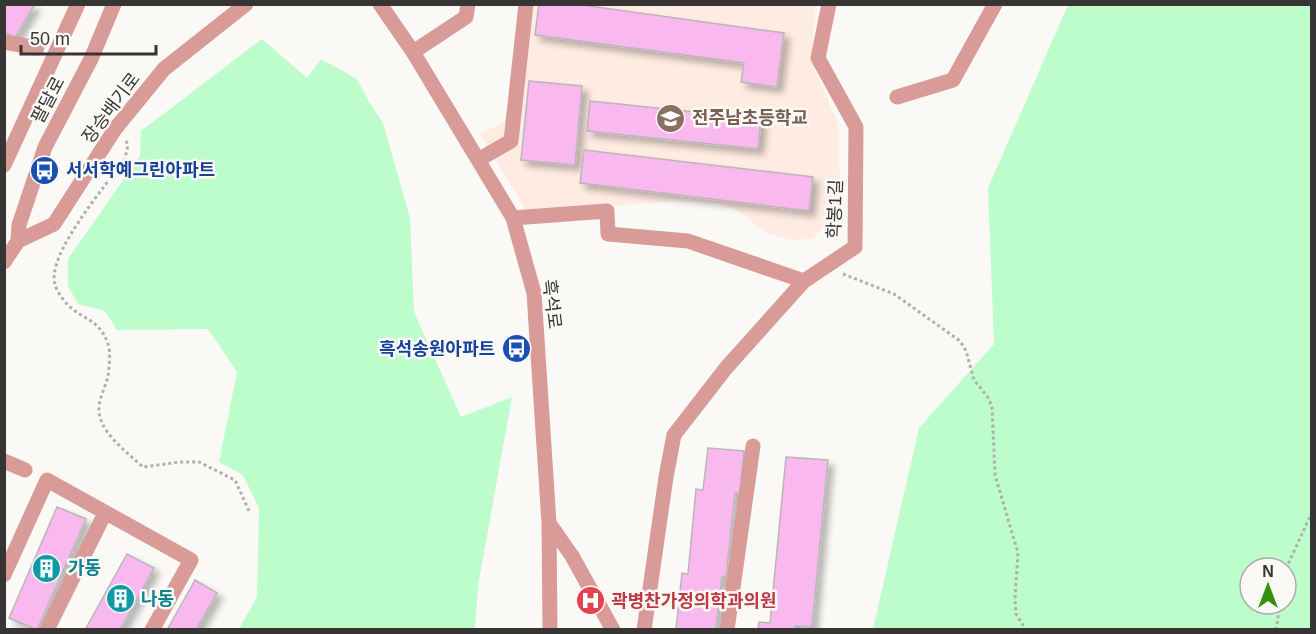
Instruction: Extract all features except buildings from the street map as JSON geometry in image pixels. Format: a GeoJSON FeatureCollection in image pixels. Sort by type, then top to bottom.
{"type":"FeatureCollection","features":[{"type":"Feature","properties":{"kind":"street"},"geometry":{"type":"LineString","coordinates":[[4,165],[78,4]]}},
{"type":"Feature","properties":{"kind":"street","name":"팔달로"},"geometry":{"type":"LineString","coordinates":[[18,241],[19,225],[45,147],[92,59],[114,4]]}},
{"type":"Feature","properties":{"kind":"street","name":"장승배기로"},"geometry":{"type":"LineString","coordinates":[[18,241],[54,224],[116,129],[164,69],[246,4]]}},
{"type":"Feature","properties":{"kind":"street","name":"흑석로"},"geometry":{"type":"LineString","coordinates":[[380,4],[413,52],[513,218],[534,293],[549,523],[550,630]]}},
{"type":"Feature","properties":{"kind":"street"},"geometry":{"type":"LineString","coordinates":[[413,52],[466,17],[468,4]]}},
{"type":"Feature","properties":{"kind":"street"},"geometry":{"type":"LineString","coordinates":[[478,160],[511,141],[526,4]]}},
{"type":"Feature","properties":{"kind":"street","name":"학봉1길"},"geometry":{"type":"LineString","coordinates":[[644,630],[674,435],[726,368],[804,281],[855,247],[856,127],[818,58],[829,4]]}},
{"type":"Feature","properties":{"kind":"street"},"geometry":{"type":"LineString","coordinates":[[897,97],[953,80],[995,4]]}},
{"type":"Feature","properties":{"kind":"street"},"geometry":{"type":"LineString","coordinates":[[4,42],[37,48]]}},
{"type":"Feature","properties":{"kind":"street"},"geometry":{"type":"LineString","coordinates":[[513,218],[607,211],[608,234],[688,240],[804,281]]}},
{"type":"Feature","properties":{"kind":"street"},"geometry":{"type":"LineString","coordinates":[[4,262],[18,241]]}},
{"type":"Feature","properties":{"kind":"street"},"geometry":{"type":"LineString","coordinates":[[727,630],[753,446]]}},
{"type":"Feature","properties":{"kind":"street"},"geometry":{"type":"LineString","coordinates":[[4,461],[25,470]]}},
{"type":"Feature","properties":{"kind":"street"},"geometry":{"type":"LineString","coordinates":[[4,575],[47,480],[191,560],[152,630]]}},
{"type":"Feature","properties":{"kind":"street"},"geometry":{"type":"LineString","coordinates":[[47,630],[105,513]]}},
{"type":"Feature","properties":{"kind":"street"},"geometry":{"type":"LineString","coordinates":[[549,523],[572,556],[613,630]]}},
{"type":"Feature","properties":{"kind":"path"},"geometry":{"type":"LineString","coordinates":[[116,129],[128,145],[125,159],[66,240],[55,266],[55,284],[67,304],[97,324],[109,345],[107,383],[99,405],[99,418],[116,442],[143,467],[199,462],[235,480],[249,511]]}},
{"type":"Feature","properties":{"kind":"path"},"geometry":{"type":"LineString","coordinates":[[825,266],[894,294],[960,341],[966,351],[974,380],[992,406],[995,475],[1018,553],[1016,614],[1026,630]]}},
{"type":"Feature","properties":{"kind":"path"},"geometry":{"type":"LineString","coordinates":[[1292,556],[1311,512]]}},
{"type":"Feature","properties":{"kind":"shaded area","name":"전주남초등학교"},"geometry":{"type":"Polygon","coordinates":[[[520,5],[816,5],[811,61],[839,126],[840,207],[813,239],[790,240],[764,232],[739,211],[719,204],[680,201],[527,212],[479,133],[503,124],[508,111],[520,5]]]}},
{"type":"Feature","properties":{"kind":"green space"},"geometry":{"type":"Polygon","coordinates":[[[1068,5],[1311,5],[1311,629],[873,629],[919,428],[994,344],[988,188],[1068,5]]]}},
{"type":"Feature","properties":{"kind":"green space"},"geometry":{"type":"Polygon","coordinates":[[[262,39],[307,78],[321,59],[357,79],[383,123],[410,218],[414,312],[461,417],[512,397],[478,586],[475,629],[239,629],[257,597],[259,508],[243,475],[219,462],[237,372],[208,329],[117,330],[105,311],[78,304],[68,286],[68,259],[140,156],[141,131],[262,39]]]}},
{"type":"Feature","properties":{"kind":"place","name":"전주남초등학교"},"geometry":{"type":"Point","coordinates":[671,118]}},
{"type":"Feature","properties":{"kind":"place","name":"서서학예그린아파트"},"geometry":{"type":"Point","coordinates":[45,170]}},
{"type":"Feature","properties":{"kind":"place","name":"흑석송원아파트"},"geometry":{"type":"Point","coordinates":[516,349]}},
{"type":"Feature","properties":{"kind":"place","name":"가동"},"geometry":{"type":"Point","coordinates":[47,568]}},
{"type":"Feature","properties":{"kind":"place","name":"나동"},"geometry":{"type":"Point","coordinates":[120,599]}},
{"type":"Feature","properties":{"kind":"place","name":"곽병찬가정의학과의원"},"geometry":{"type":"Point","coordinates":[590,601]}}]}
